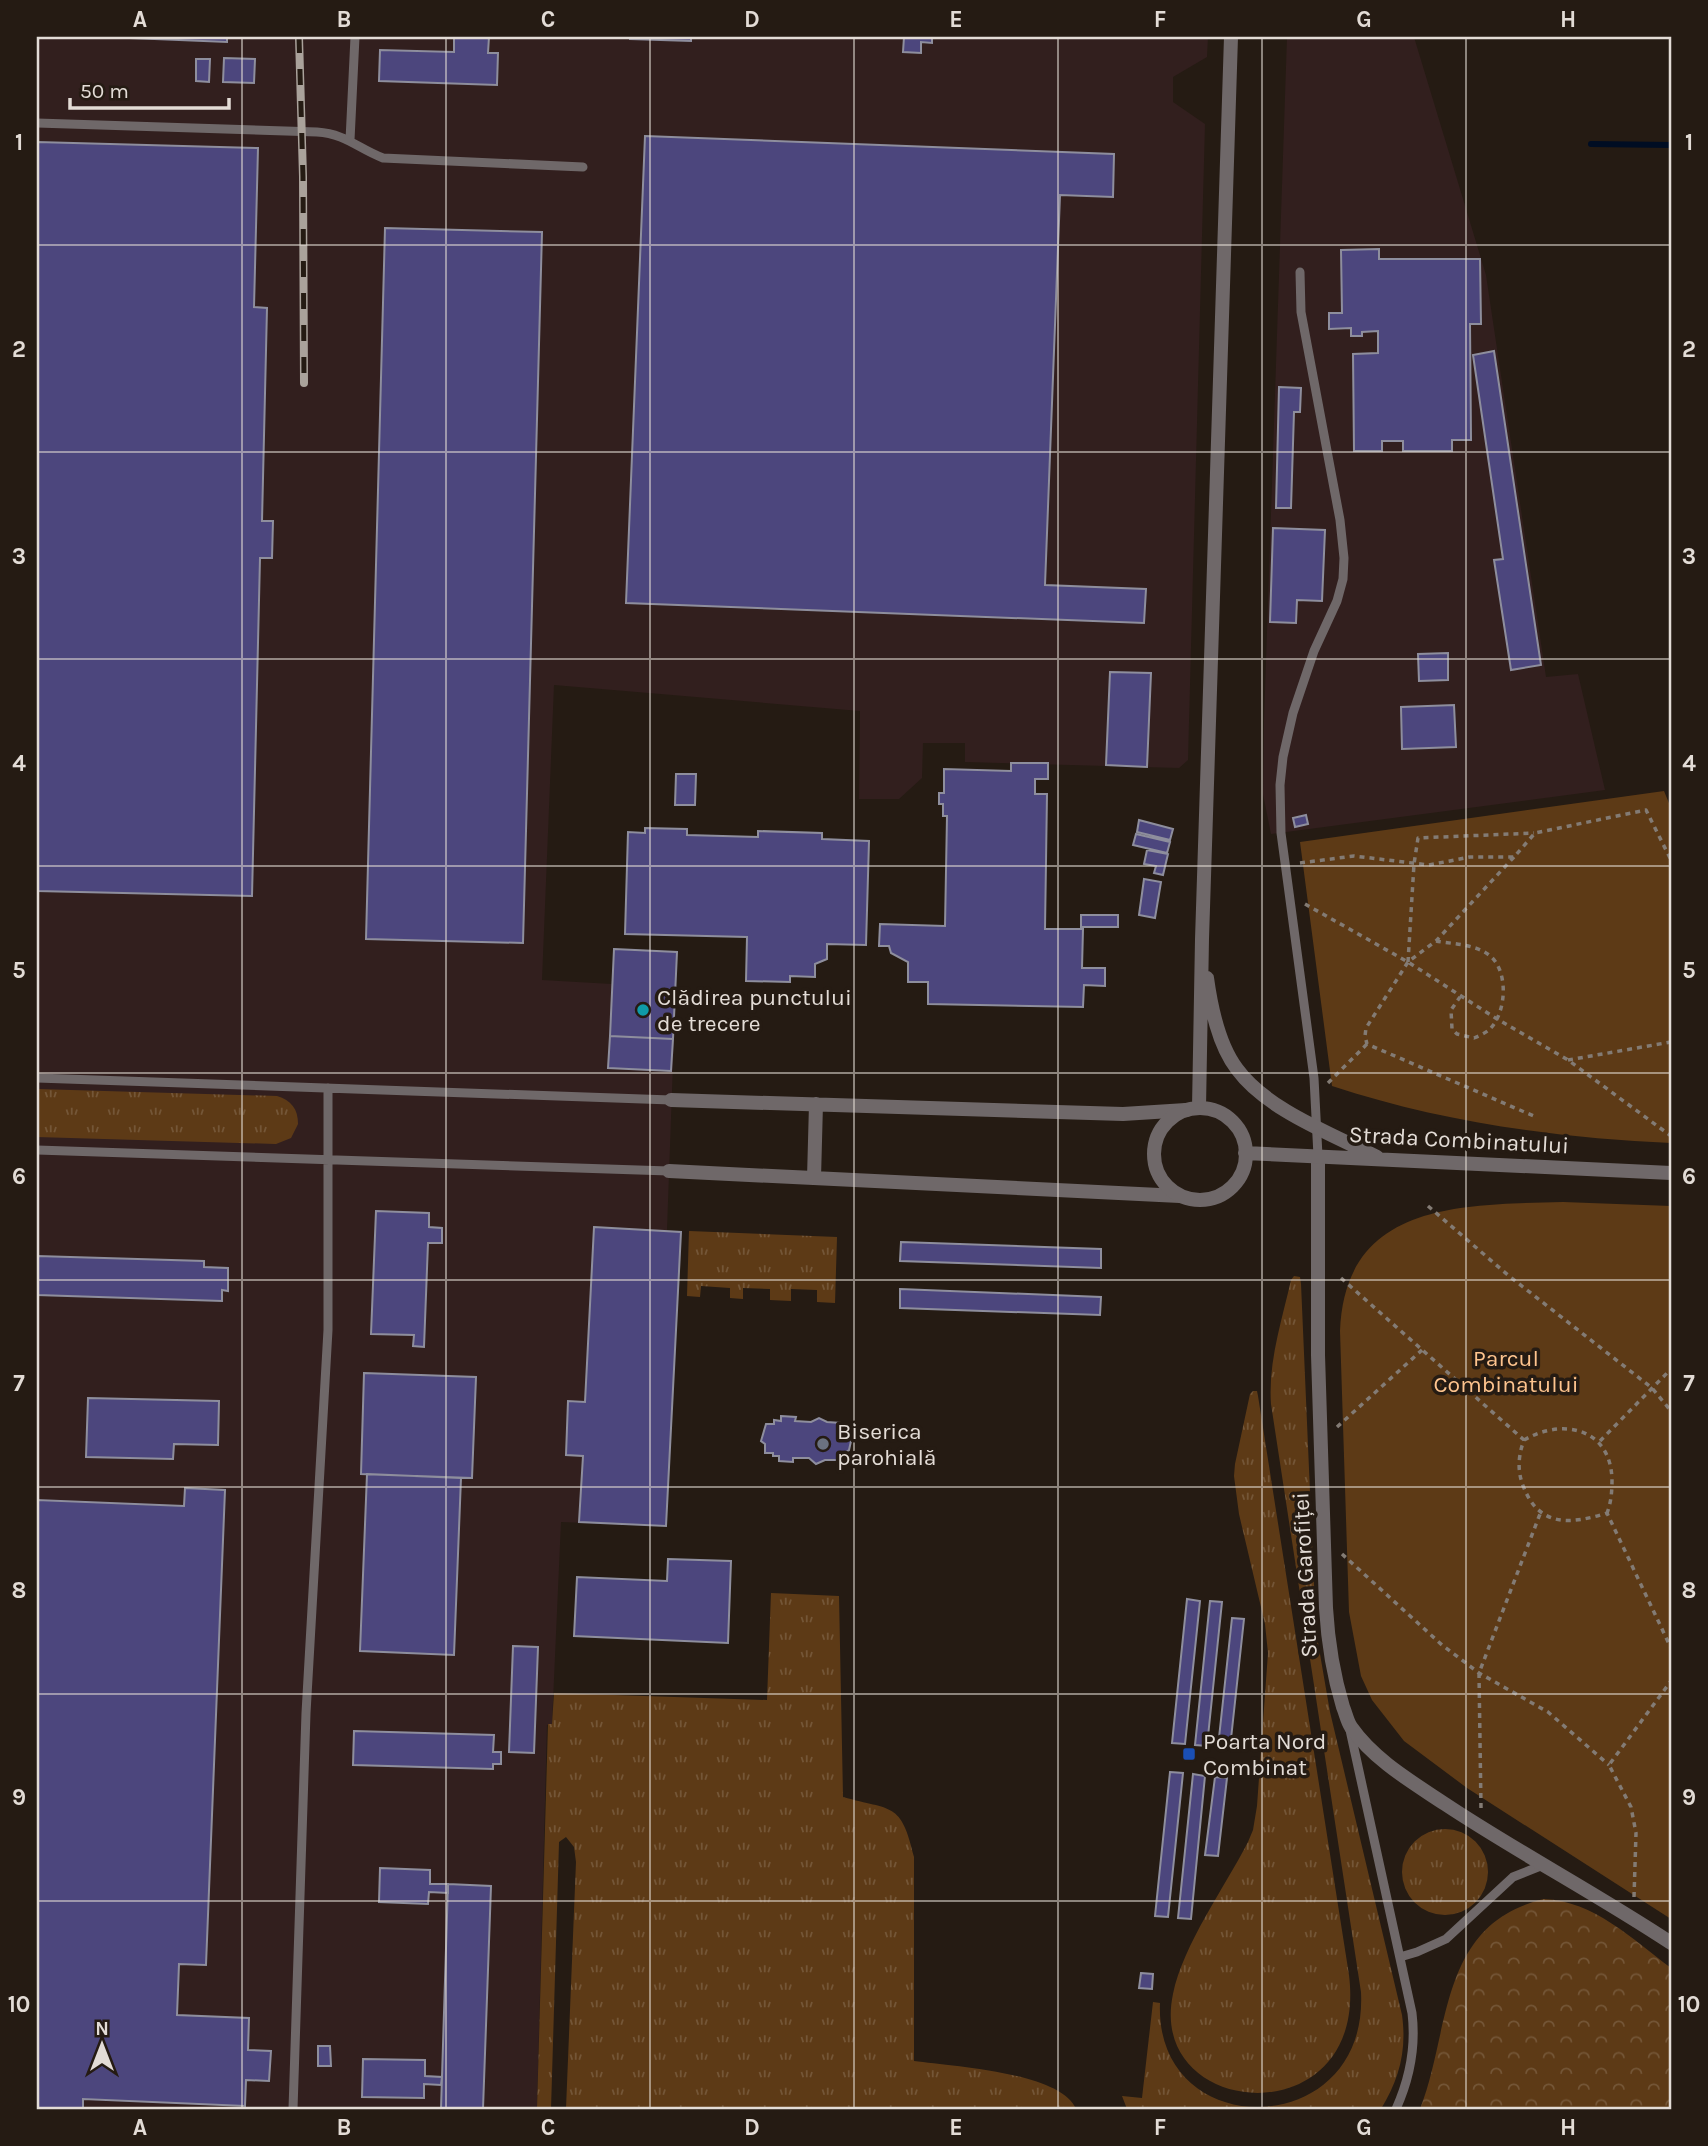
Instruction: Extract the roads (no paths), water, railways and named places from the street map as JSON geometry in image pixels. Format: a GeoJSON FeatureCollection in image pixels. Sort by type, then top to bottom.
{"type":"FeatureCollection","features":[{"type":"Feature","properties":{"kind":"street"},"geometry":{"type":"LineString","coordinates":[[1192,1110],[1202,939],[1231,37]]}},
{"type":"Feature","properties":{"kind":"street"},"geometry":{"type":"LineString","coordinates":[[1202,939],[1214,1016],[1223,1043],[1236,1068],[1265,1095],[1381,1159]]}},
{"type":"Feature","properties":{"kind":"street"},"geometry":{"type":"LineString","coordinates":[[671,1100],[1123,1114],[1192,1110],[1213,1111],[1226,1116],[1236,1126],[1245,1153],[1244,1166],[1239,1179],[1229,1189],[1205,1200],[1192,1200],[1169,1189],[1160,1178],[1155,1165],[1156,1138],[1163,1126],[1173,1117],[1192,1110]]}},
{"type":"Feature","properties":{"kind":"street"},"geometry":{"type":"LineString","coordinates":[[814,1178],[816,1104]]}},
{"type":"Feature","properties":{"kind":"street","name":"Strada Combinatului"},"geometry":{"type":"LineString","coordinates":[[1245,1153],[1671,1173]]}},
{"type":"Feature","properties":{"kind":"street","name":"Strada Garofiței"},"geometry":{"type":"LineString","coordinates":[[1318,1156],[1318,1355],[1326,1608],[1336,1685],[1349,1725],[1371,1750],[1404,1776],[1504,1842],[1671,1943]]}},
{"type":"Feature","properties":{"kind":"street"},"geometry":{"type":"LineString","coordinates":[[669,1171],[1180,1196]]}},
{"type":"Feature","properties":{"kind":"lane"},"geometry":{"type":"LineString","coordinates":[[350,140],[355,37]]}},
{"type":"Feature","properties":{"kind":"lane"},"geometry":{"type":"LineString","coordinates":[[37,123],[334,133],[350,140],[364,151],[383,158],[583,167]]}},
{"type":"Feature","properties":{"kind":"lane"},"geometry":{"type":"LineString","coordinates":[[1300,272],[1301,312],[1340,520],[1344,558],[1343,579],[1337,601],[1314,651],[1293,713],[1280,785],[1281,833],[1314,1078],[1318,1156]]}},
{"type":"Feature","properties":{"kind":"lane"},"geometry":{"type":"LineString","coordinates":[[37,1078],[671,1100]]}},
{"type":"Feature","properties":{"kind":"lane"},"geometry":{"type":"LineString","coordinates":[[293,2109],[306,1713],[328,1330],[328,1087]]}},
{"type":"Feature","properties":{"kind":"lane"},"geometry":{"type":"LineString","coordinates":[[37,1150],[669,1171]]}},
{"type":"Feature","properties":{"kind":"lane"},"geometry":{"type":"LineString","coordinates":[[1349,1725],[1415,2032],[1409,2070],[1396,2109]]}},
{"type":"Feature","properties":{"kind":"lane"},"geometry":{"type":"LineString","coordinates":[[1400,1957],[1446,1939],[1513,1877],[1543,1865]]}},
{"type":"Feature","properties":{"kind":"waterway"},"geometry":{"type":"LineString","coordinates":[[1591,144],[1671,145]]}},
{"type":"Feature","properties":{"kind":"railway"},"geometry":{"type":"LineString","coordinates":[[299,37],[304,383]]}},
{"type":"Feature","properties":{"kind":"place","name":"Clădirea punctului de trecere"},"geometry":{"type":"Point","coordinates":[643,1010]}},
{"type":"Feature","properties":{"kind":"place","name":"Biserica parohială"},"geometry":{"type":"Point","coordinates":[823,1444]}},
{"type":"Feature","properties":{"kind":"place","name":"Poarta Nord Combinat"},"geometry":{"type":"Point","coordinates":[1189,1754]}},
{"type":"Feature","properties":{"kind":"park label","name":"Parcul Combinatului"},"geometry":{"type":"Point","coordinates":[1506,1371]}}]}
